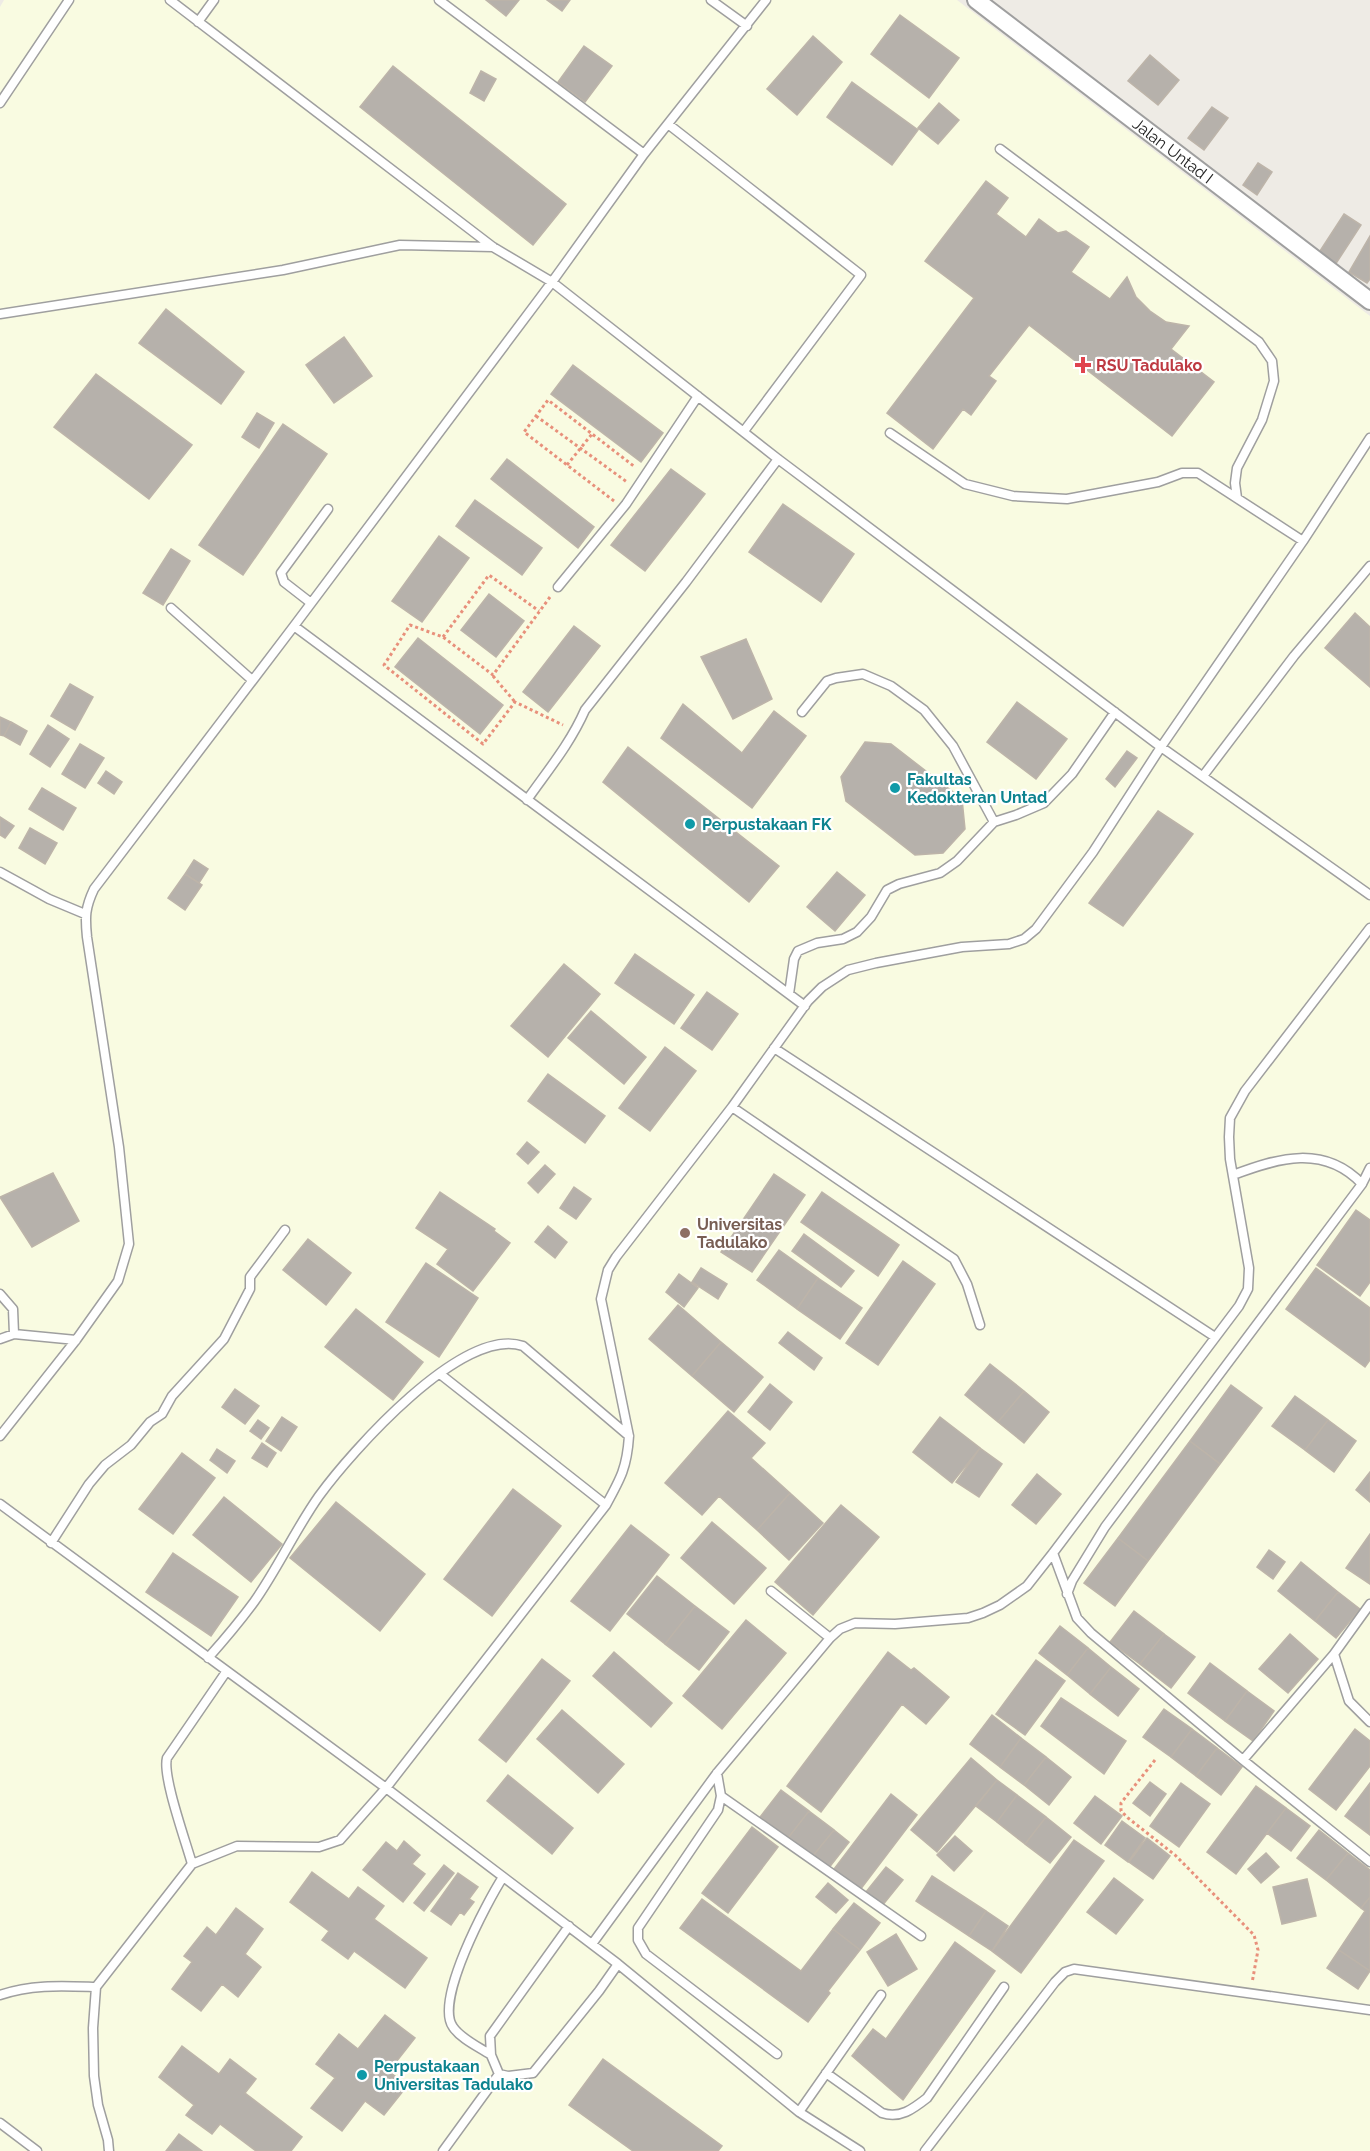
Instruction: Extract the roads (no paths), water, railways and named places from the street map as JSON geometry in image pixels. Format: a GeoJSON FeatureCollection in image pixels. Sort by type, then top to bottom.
{"type":"FeatureCollection","features":[{"type":"Feature","properties":{"kind":"street","name":"Jalan Untad I"},"geometry":{"type":"LineString","coordinates":[[976,0],[1370,301]]}},
{"type":"Feature","properties":{"kind":"lane"},"geometry":{"type":"LineString","coordinates":[[0,103],[69,0]]}},
{"type":"Feature","properties":{"kind":"lane"},"geometry":{"type":"LineString","coordinates":[[170,0],[493,247],[552,282],[778,459],[1114,712],[1370,895]]}},
{"type":"Feature","properties":{"kind":"lane"},"geometry":{"type":"LineString","coordinates":[[198,22],[214,0]]}},
{"type":"Feature","properties":{"kind":"lane"},"geometry":{"type":"LineString","coordinates":[[439,0],[644,154]]}},
{"type":"Feature","properties":{"kind":"lane"},"geometry":{"type":"LineString","coordinates":[[711,0],[747,26]]}},
{"type":"Feature","properties":{"kind":"lane"},"geometry":{"type":"LineString","coordinates":[[0,1434],[76,1340],[118,1281],[129,1244],[120,1147],[106,1066],[85,914],[87,902],[114,861],[552,282],[644,154],[766,0]]}},
{"type":"Feature","properties":{"kind":"lane"},"geometry":{"type":"LineString","coordinates":[[668,124],[861,275],[744,431]]}},
{"type":"Feature","properties":{"kind":"lane"},"geometry":{"type":"LineString","coordinates":[[999,149],[1259,342],[1272,362],[1274,381],[1262,420],[1237,468],[1235,483],[1237,498]]}},
{"type":"Feature","properties":{"kind":"lane"},"geometry":{"type":"LineString","coordinates":[[0,314],[284,270],[400,245],[493,247]]}},
{"type":"Feature","properties":{"kind":"lane"},"geometry":{"type":"LineString","coordinates":[[558,587],[623,507],[698,396]]}},
{"type":"Feature","properties":{"kind":"lane"},"geometry":{"type":"LineString","coordinates":[[890,433],[965,484],[1013,496],[1067,499],[1158,482],[1191,472],[1198,473],[1303,541]]}},
{"type":"Feature","properties":{"kind":"lane"},"geometry":{"type":"LineString","coordinates":[[109,2151],[94,2076],[93,2028],[96,1987],[192,1864],[237,1846],[319,1847],[340,1840],[386,1788],[606,1505],[623,1473],[629,1436],[601,1299],[608,1270],[616,1257],[732,1107],[805,1006],[822,987],[848,970],[912,955],[962,947],[1009,944],[1024,939],[1036,929],[1093,852],[1161,747],[1303,541],[1370,438]]}},
{"type":"Feature","properties":{"kind":"lane"},"geometry":{"type":"LineString","coordinates":[[527,800],[560,757],[576,731],[585,710],[686,582],[778,459]]}},
{"type":"Feature","properties":{"kind":"lane"},"geometry":{"type":"LineString","coordinates":[[311,603],[284,582],[281,573],[328,509]]}},
{"type":"Feature","properties":{"kind":"lane"},"geometry":{"type":"LineString","coordinates":[[1203,776],[1294,656],[1370,566]]}},
{"type":"Feature","properties":{"kind":"lane"},"geometry":{"type":"LineString","coordinates":[[171,608],[252,680]]}},
{"type":"Feature","properties":{"kind":"lane"},"geometry":{"type":"LineString","coordinates":[[294,626],[805,1006]]}},
{"type":"Feature","properties":{"kind":"lane"},"geometry":{"type":"LineString","coordinates":[[802,712],[827,681],[836,678],[863,674],[891,686],[924,711],[953,746],[994,822]]}},
{"type":"Feature","properties":{"kind":"lane"},"geometry":{"type":"LineString","coordinates":[[789,994],[794,959],[798,951],[817,943],[843,939],[857,933],[871,917],[887,890],[899,884],[940,873],[957,861],[994,822],[1044,803],[1072,774],[1114,712]]}},
{"type":"Feature","properties":{"kind":"lane"},"geometry":{"type":"LineString","coordinates":[[0,872],[49,899],[85,914]]}},
{"type":"Feature","properties":{"kind":"lane"},"geometry":{"type":"LineString","coordinates":[[592,1944],[717,1773],[840,1629],[855,1623],[895,1624],[968,1618],[1000,1605],[1027,1586],[1239,1306],[1248,1289],[1250,1268],[1233,1175],[1229,1137],[1230,1118],[1236,1105],[1370,928]]}},
{"type":"Feature","properties":{"kind":"lane"},"geometry":{"type":"LineString","coordinates":[[774,1048],[1215,1337]]}},
{"type":"Feature","properties":{"kind":"lane"},"geometry":{"type":"LineString","coordinates":[[732,1107],[954,1259],[968,1284],[980,1325]]}},
{"type":"Feature","properties":{"kind":"lane"},"geometry":{"type":"LineString","coordinates":[[1233,1175],[1290,1157],[1324,1160],[1352,1173],[1362,1184]]}},
{"type":"Feature","properties":{"kind":"lane"},"geometry":{"type":"LineString","coordinates":[[1067,1594],[1072,1581],[1106,1527],[1362,1184],[1370,1168]]}},
{"type":"Feature","properties":{"kind":"lane"},"geometry":{"type":"LineString","coordinates":[[51,1543],[89,1484],[105,1465],[131,1445],[150,1422],[162,1414],[172,1395],[224,1338],[250,1289],[250,1277],[285,1230]]}},
{"type":"Feature","properties":{"kind":"lane"},"geometry":{"type":"LineString","coordinates":[[0,1294],[13,1309],[14,1334]]}},
{"type":"Feature","properties":{"kind":"lane"},"geometry":{"type":"LineString","coordinates":[[0,1339],[14,1334],[76,1340]]}},
{"type":"Feature","properties":{"kind":"lane"},"geometry":{"type":"LineString","coordinates":[[208,1658],[255,1602],[318,1497],[366,1438],[430,1380],[475,1351],[513,1343],[523,1346],[629,1436]]}},
{"type":"Feature","properties":{"kind":"lane"},"geometry":{"type":"LineString","coordinates":[[440,1374],[606,1505]]}},
{"type":"Feature","properties":{"kind":"lane"},"geometry":{"type":"LineString","coordinates":[[0,1504],[386,1788],[569,1926],[799,2112],[860,2151]]}},
{"type":"Feature","properties":{"kind":"lane"},"geometry":{"type":"LineString","coordinates":[[1053,1552],[1077,1618],[1091,1633],[1370,1862]]}},
{"type":"Feature","properties":{"kind":"lane"},"geometry":{"type":"LineString","coordinates":[[771,1592],[830,1638]]}},
{"type":"Feature","properties":{"kind":"lane"},"geometry":{"type":"LineString","coordinates":[[1243,1760],[1334,1654],[1370,1604]]}},
{"type":"Feature","properties":{"kind":"lane"},"geometry":{"type":"LineString","coordinates":[[1334,1654],[1349,1701],[1370,1722]]}},
{"type":"Feature","properties":{"kind":"lane"},"geometry":{"type":"LineString","coordinates":[[192,1864],[165,1764],[226,1672]]}},
{"type":"Feature","properties":{"kind":"lane"},"geometry":{"type":"LineString","coordinates":[[717,1773],[721,1796],[718,1810],[638,1928],[638,1940],[646,1954],[777,2054]]}},
{"type":"Feature","properties":{"kind":"lane"},"geometry":{"type":"LineString","coordinates":[[721,1796],[921,1936]]}},
{"type":"Feature","properties":{"kind":"lane"},"geometry":{"type":"LineString","coordinates":[[491,2055],[452,2027],[449,2017],[449,1999],[472,1932],[503,1877]]}},
{"type":"Feature","properties":{"kind":"lane"},"geometry":{"type":"LineString","coordinates":[[499,2074],[491,2055],[490,2036],[569,1926]]}},
{"type":"Feature","properties":{"kind":"lane"},"geometry":{"type":"LineString","coordinates":[[499,2074],[508,2076],[533,2073],[618,1964]]}},
{"type":"Feature","properties":{"kind":"lane"},"geometry":{"type":"LineString","coordinates":[[925,2151],[1055,1982],[1065,1972],[1074,1969],[1370,2010]]}},
{"type":"Feature","properties":{"kind":"lane"},"geometry":{"type":"LineString","coordinates":[[0,1995],[16,1989],[47,1985],[96,1987]]}},
{"type":"Feature","properties":{"kind":"lane"},"geometry":{"type":"LineString","coordinates":[[826,2073],[882,2113],[892,2116],[910,2111],[927,2098],[1004,1987]]}},
{"type":"Feature","properties":{"kind":"lane"},"geometry":{"type":"LineString","coordinates":[[799,2112],[881,1995]]}},
{"type":"Feature","properties":{"kind":"lane"},"geometry":{"type":"LineString","coordinates":[[443,2151],[499,2074]]}},
{"type":"Feature","properties":{"kind":"lane"},"geometry":{"type":"LineString","coordinates":[[0,2123],[37,2151]]}},
{"type":"Feature","properties":{"kind":"place","name":"RSU Tadulako"},"geometry":{"type":"Point","coordinates":[1083,365]}},
{"type":"Feature","properties":{"kind":"place","name":"Fakultas Kedokteran Untad"},"geometry":{"type":"Point","coordinates":[895,788]}},
{"type":"Feature","properties":{"kind":"place","name":"Perpustakaan FK"},"geometry":{"type":"Point","coordinates":[690,824]}},
{"type":"Feature","properties":{"kind":"place","name":"Universitas Tadulako"},"geometry":{"type":"Point","coordinates":[685,1233]}},
{"type":"Feature","properties":{"kind":"place","name":"Perpustakaan Universitas Tadulako"},"geometry":{"type":"Point","coordinates":[362,2075]}}]}
